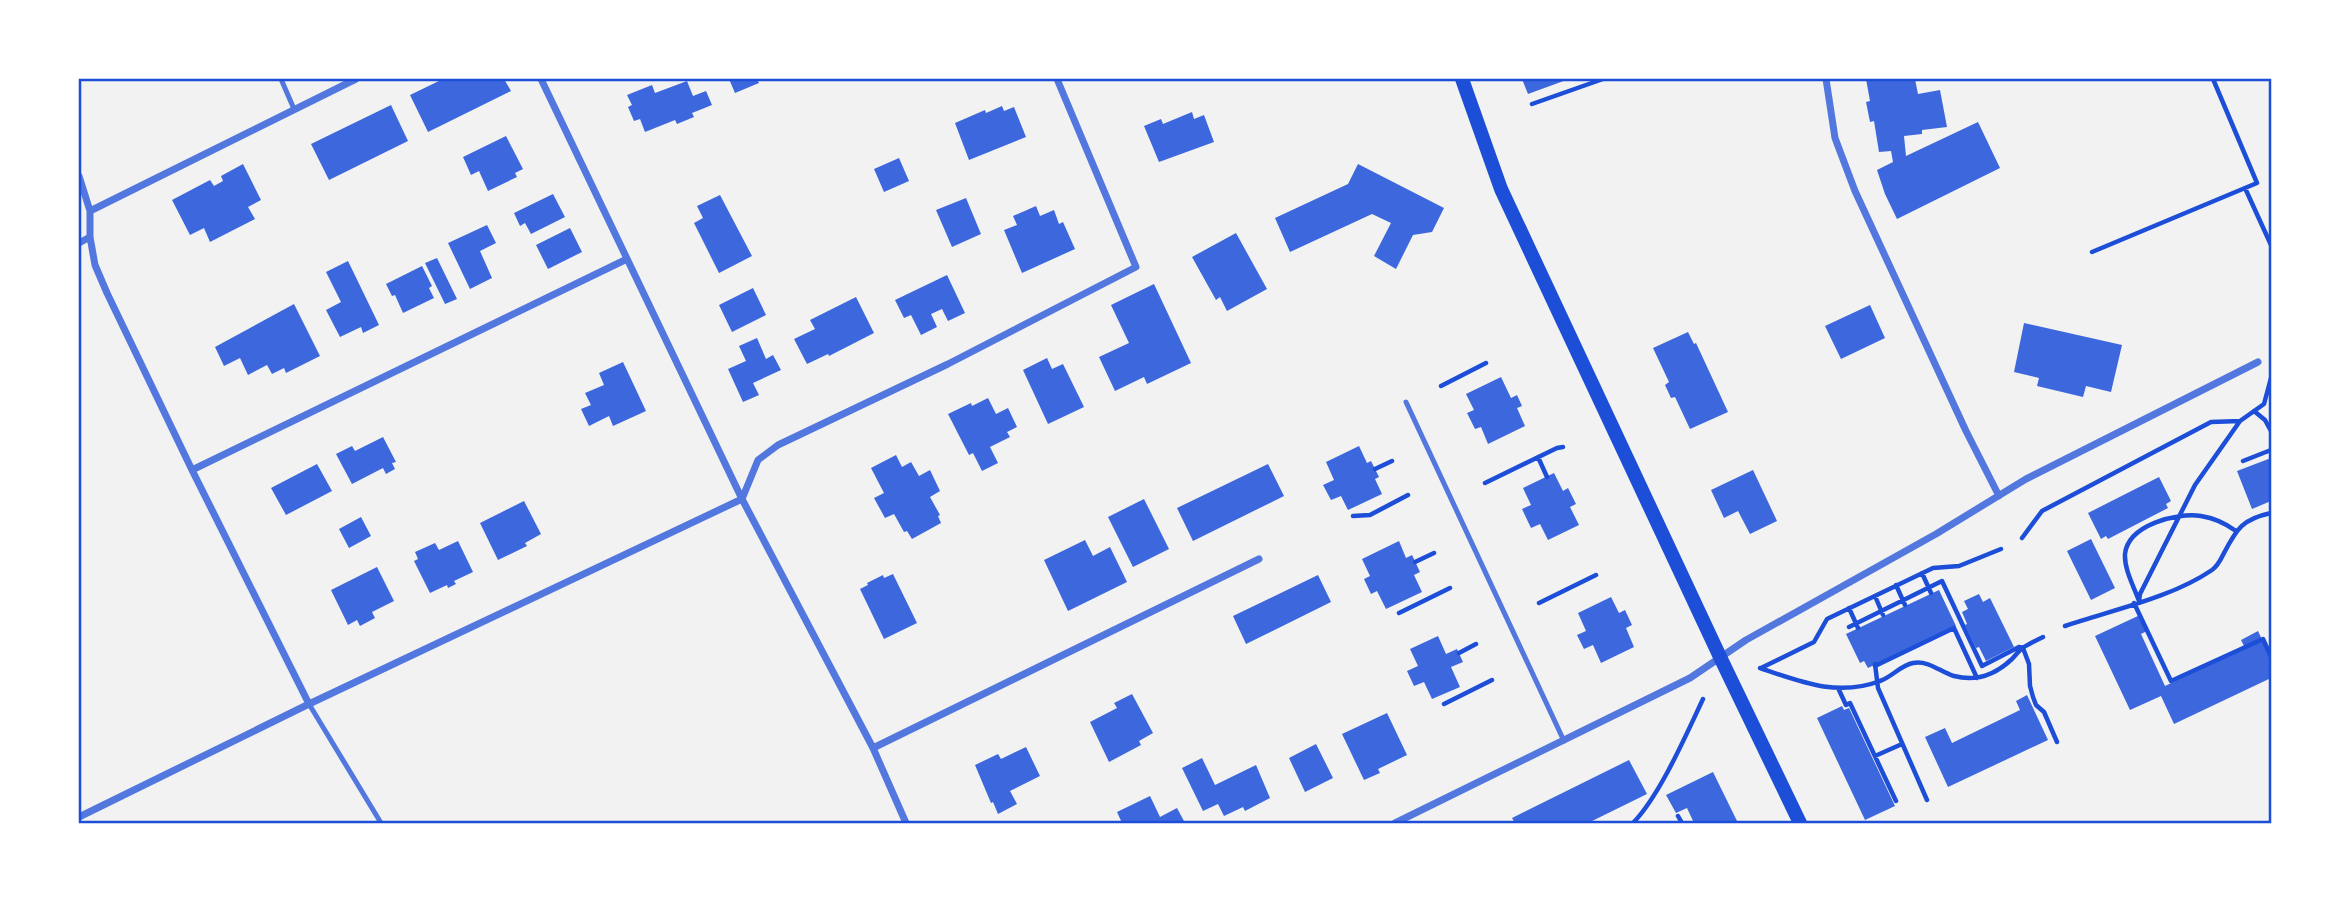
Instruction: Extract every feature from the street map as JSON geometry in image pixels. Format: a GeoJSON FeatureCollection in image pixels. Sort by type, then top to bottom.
{"type":"FeatureCollection","features":[{"type":"Feature","properties":{"kind":"main road"},"geometry":{"type":"LineString","coordinates":[[1462,79],[1501,189],[1800,823]]}},
{"type":"Feature","properties":{"kind":"street"},"geometry":{"type":"LineString","coordinates":[[90,211],[356,79]]}},
{"type":"Feature","properties":{"kind":"street"},"geometry":{"type":"LineString","coordinates":[[541,79],[742,499],[873,748],[906,823]]}},
{"type":"Feature","properties":{"kind":"street"},"geometry":{"type":"LineString","coordinates":[[79,817],[309,704],[742,499],[758,460],[778,445],[948,364],[1136,267],[1057,79]]}},
{"type":"Feature","properties":{"kind":"street"},"geometry":{"type":"LineString","coordinates":[[1826,79],[1835,138],[1855,191],[1999,496]]}},
{"type":"Feature","properties":{"kind":"street"},"geometry":{"type":"LineString","coordinates":[[79,176],[90,211],[90,237],[96,265],[107,293],[309,704]]}},
{"type":"Feature","properties":{"kind":"street"},"geometry":{"type":"LineString","coordinates":[[79,243],[90,237]]}},
{"type":"Feature","properties":{"kind":"street"},"geometry":{"type":"LineString","coordinates":[[192,470],[627,259]]}},
{"type":"Feature","properties":{"kind":"street"},"geometry":{"type":"LineString","coordinates":[[1395,823],[1690,678],[1746,640],[1936,534],[2026,479],[2258,362]]}},
{"type":"Feature","properties":{"kind":"street"},"geometry":{"type":"LineString","coordinates":[[873,748],[1259,559]]}},
{"type":"Feature","properties":{"kind":"lane"},"geometry":{"type":"LineString","coordinates":[[281,79],[294,109]]}},
{"type":"Feature","properties":{"kind":"lane"},"geometry":{"type":"LineString","coordinates":[[1406,402],[1564,742]]}},
{"type":"Feature","properties":{"kind":"lane"},"geometry":{"type":"LineString","coordinates":[[309,704],[381,823]]}},
{"type":"Feature","properties":{"kind":"path"},"geometry":{"type":"LineString","coordinates":[[1532,104],[1603,79]]}},
{"type":"Feature","properties":{"kind":"path"},"geometry":{"type":"LineString","coordinates":[[2092,253],[2257,183],[2213,79]]}},
{"type":"Feature","properties":{"kind":"path"},"geometry":{"type":"LineString","coordinates":[[2245,187],[2271,246]]}},
{"type":"Feature","properties":{"kind":"path"},"geometry":{"type":"LineString","coordinates":[[1441,386],[1486,363]]}},
{"type":"Feature","properties":{"kind":"path"},"geometry":{"type":"LineString","coordinates":[[2136,602],[2195,485],[2241,421],[2264,404],[2271,378]]}},
{"type":"Feature","properties":{"kind":"path"},"geometry":{"type":"LineString","coordinates":[[2264,404],[2271,410]]}},
{"type":"Feature","properties":{"kind":"path"},"geometry":{"type":"LineString","coordinates":[[2254,411],[2265,420],[2271,431]]}},
{"type":"Feature","properties":{"kind":"path"},"geometry":{"type":"LineString","coordinates":[[2022,538],[2042,511],[2211,422],[2241,421]]}},
{"type":"Feature","properties":{"kind":"path"},"geometry":{"type":"LineString","coordinates":[[1485,483],[1563,447]]}},
{"type":"Feature","properties":{"kind":"path"},"geometry":{"type":"LineString","coordinates":[[2243,461],[2271,450]]}},
{"type":"Feature","properties":{"kind":"path"},"geometry":{"type":"LineString","coordinates":[[1538,457],[1547,477]]}},
{"type":"Feature","properties":{"kind":"path"},"geometry":{"type":"LineString","coordinates":[[1375,469],[1392,461]]}},
{"type":"Feature","properties":{"kind":"path"},"geometry":{"type":"LineString","coordinates":[[1353,516],[1370,515],[1408,495]]}},
{"type":"Feature","properties":{"kind":"path"},"geometry":{"type":"LineString","coordinates":[[2065,626],[2152,598],[2214,569],[2236,531],[2248,521],[2271,513]]}},
{"type":"Feature","properties":{"kind":"path"},"geometry":{"type":"LineString","coordinates":[[2236,531],[2210,517],[2179,516],[2140,530],[2129,542],[2126,561],[2136,602],[2171,681],[2263,639],[2271,657]]}},
{"type":"Feature","properties":{"kind":"path"},"geometry":{"type":"LineString","coordinates":[[2001,550],[1959,566],[1942,566],[1922,573],[1849,608],[1827,619],[1814,642],[1760,668],[1814,686],[1838,689],[1859,688],[1877,682],[1914,663],[1929,664],[1958,677],[1977,678],[1991,674],[2023,648],[2043,637]]}},
{"type":"Feature","properties":{"kind":"path"},"geometry":{"type":"LineString","coordinates":[[1415,562],[1434,553]]}},
{"type":"Feature","properties":{"kind":"path"},"geometry":{"type":"LineString","coordinates":[[1922,573],[1931,593]]}},
{"type":"Feature","properties":{"kind":"path"},"geometry":{"type":"LineString","coordinates":[[1539,603],[1596,575]]}},
{"type":"Feature","properties":{"kind":"path"},"geometry":{"type":"LineString","coordinates":[[1849,627],[1942,581],[1982,666],[2019,647],[2023,648]]}},
{"type":"Feature","properties":{"kind":"path"},"geometry":{"type":"LineString","coordinates":[[1896,585],[1905,605]]}},
{"type":"Feature","properties":{"kind":"path"},"geometry":{"type":"LineString","coordinates":[[1399,613],[1450,588]]}},
{"type":"Feature","properties":{"kind":"path"},"geometry":{"type":"LineString","coordinates":[[1875,596],[1883,615]]}},
{"type":"Feature","properties":{"kind":"path"},"geometry":{"type":"LineString","coordinates":[[1849,608],[1858,628]]}},
{"type":"Feature","properties":{"kind":"path"},"geometry":{"type":"LineString","coordinates":[[1927,800],[1877,682],[1875,665],[1954,628],[1977,678]]}},
{"type":"Feature","properties":{"kind":"path"},"geometry":{"type":"LineString","coordinates":[[1459,653],[1476,644]]}},
{"type":"Feature","properties":{"kind":"path"},"geometry":{"type":"LineString","coordinates":[[2023,648],[2029,664],[2033,697],[2038,708],[2044,712],[2057,741]]}},
{"type":"Feature","properties":{"kind":"path"},"geometry":{"type":"LineString","coordinates":[[1444,704],[1492,680]]}},
{"type":"Feature","properties":{"kind":"path"},"geometry":{"type":"LineString","coordinates":[[1838,689],[1846,705],[1850,703],[1896,801]]}},
{"type":"Feature","properties":{"kind":"path"},"geometry":{"type":"LineString","coordinates":[[1633,823],[1644,811],[1688,732],[1703,699]]}},
{"type":"Feature","properties":{"kind":"path"},"geometry":{"type":"LineString","coordinates":[[1875,757],[1902,744]]}},
{"type":"Feature","properties":{"kind":"path"},"geometry":{"type":"LineString","coordinates":[[1678,816],[1682,823]]}},
{"type":"Feature","properties":{"kind":"building"},"geometry":{"type":"Polygon","coordinates":[[[443,79],[504,79],[511,91],[428,132],[410,95],[443,79]]]}},
{"type":"Feature","properties":{"kind":"building"},"geometry":{"type":"Polygon","coordinates":[[[729,79],[757,79],[759,83],[735,93],[729,79]]]}},
{"type":"Feature","properties":{"kind":"building"},"geometry":{"type":"Polygon","coordinates":[[[1522,79],[1569,79],[1528,94],[1522,79]]]}},
{"type":"Feature","properties":{"kind":"building"},"geometry":{"type":"Polygon","coordinates":[[[1866,79],[1915,79],[1918,94],[1940,90],[1947,127],[1922,130],[1922,134],[1904,136],[1906,156],[1978,122],[2000,168],[1897,219],[1877,170],[1893,162],[1891,151],[1879,152],[1874,121],[1870,122],[1866,102],[1870,101],[1866,79]]]}},
{"type":"Feature","properties":{"kind":"building"},"geometry":{"type":"Polygon","coordinates":[[[687,81],[693,96],[706,91],[712,105],[692,113],[694,117],[677,124],[675,120],[645,132],[640,119],[634,121],[628,107],[632,105],[627,95],[652,85],[655,93],[687,81]]]}},
{"type":"Feature","properties":{"kind":"building"},"geometry":{"type":"Polygon","coordinates":[[[391,105],[408,141],[329,180],[311,144],[391,105]]]}},
{"type":"Feature","properties":{"kind":"building"},"geometry":{"type":"Polygon","coordinates":[[[1002,106],[1004,111],[1014,107],[1026,137],[969,160],[955,123],[1002,106]]]}},
{"type":"Feature","properties":{"kind":"building"},"geometry":{"type":"Polygon","coordinates":[[[1192,112],[1194,119],[1204,115],[1214,142],[1159,162],[1144,126],[1161,119],[1163,124],[1192,112]]]}},
{"type":"Feature","properties":{"kind":"building"},"geometry":{"type":"Polygon","coordinates":[[[506,136],[523,169],[515,173],[517,177],[488,191],[479,171],[471,175],[463,157],[506,136]]]}},
{"type":"Feature","properties":{"kind":"building"},"geometry":{"type":"Polygon","coordinates":[[[899,158],[909,181],[884,192],[874,169],[899,158]]]}},
{"type":"Feature","properties":{"kind":"building"},"geometry":{"type":"Polygon","coordinates":[[[243,164],[261,200],[248,207],[255,219],[210,242],[204,228],[190,235],[172,200],[210,180],[214,186],[223,181],[221,176],[243,164]]]}},
{"type":"Feature","properties":{"kind":"building"},"geometry":{"type":"Polygon","coordinates":[[[1358,164],[1444,208],[1432,232],[1413,235],[1396,269],[1374,256],[1391,223],[1372,214],[1290,252],[1275,218],[1348,184],[1358,164]]]}},
{"type":"Feature","properties":{"kind":"building"},"geometry":{"type":"Polygon","coordinates":[[[553,194],[565,217],[531,234],[525,223],[520,226],[514,213],[553,194]]]}},
{"type":"Feature","properties":{"kind":"building"},"geometry":{"type":"Polygon","coordinates":[[[720,195],[752,256],[719,273],[694,223],[703,218],[697,206],[720,195]]]}},
{"type":"Feature","properties":{"kind":"building"},"geometry":{"type":"Polygon","coordinates":[[[966,198],[981,234],[952,247],[936,210],[966,198]]]}},
{"type":"Feature","properties":{"kind":"building"},"geometry":{"type":"Polygon","coordinates":[[[1036,206],[1040,216],[1054,210],[1059,224],[1063,222],[1075,249],[1022,273],[1004,230],[1017,225],[1013,216],[1036,206]]]}},
{"type":"Feature","properties":{"kind":"building"},"geometry":{"type":"Polygon","coordinates":[[[487,225],[496,243],[480,251],[492,278],[470,289],[448,243],[487,225]]]}},
{"type":"Feature","properties":{"kind":"building"},"geometry":{"type":"Polygon","coordinates":[[[570,228],[582,252],[548,269],[536,245],[570,228]]]}},
{"type":"Feature","properties":{"kind":"building"},"geometry":{"type":"Polygon","coordinates":[[[1236,233],[1267,289],[1227,311],[1220,297],[1216,300],[1192,257],[1236,233]]]}},
{"type":"Feature","properties":{"kind":"building"},"geometry":{"type":"Polygon","coordinates":[[[437,258],[457,299],[445,304],[425,263],[437,258]]]}},
{"type":"Feature","properties":{"kind":"building"},"geometry":{"type":"Polygon","coordinates":[[[348,261],[379,325],[363,333],[361,327],[340,337],[326,310],[341,302],[326,272],[348,261]]]}},
{"type":"Feature","properties":{"kind":"building"},"geometry":{"type":"Polygon","coordinates":[[[422,266],[432,286],[429,288],[434,298],[403,313],[395,295],[392,296],[386,284],[422,266]]]}},
{"type":"Feature","properties":{"kind":"building"},"geometry":{"type":"Polygon","coordinates":[[[947,275],[965,313],[948,321],[942,309],[931,314],[937,327],[921,335],[911,315],[904,318],[895,300],[947,275]]]}},
{"type":"Feature","properties":{"kind":"building"},"geometry":{"type":"Polygon","coordinates":[[[1154,284],[1191,363],[1147,384],[1144,377],[1115,391],[1099,357],[1129,343],[1111,305],[1154,284]]]}},
{"type":"Feature","properties":{"kind":"building"},"geometry":{"type":"Polygon","coordinates":[[[753,288],[766,315],[732,332],[719,305],[753,288]]]}},
{"type":"Feature","properties":{"kind":"building"},"geometry":{"type":"Polygon","coordinates":[[[856,297],[874,333],[807,364],[794,339],[815,329],[810,320],[856,297]]]}},
{"type":"Feature","properties":{"kind":"building"},"geometry":{"type":"Polygon","coordinates":[[[294,304],[320,356],[286,373],[284,368],[272,374],[267,365],[248,375],[240,358],[224,366],[215,347],[294,304]]]}},
{"type":"Feature","properties":{"kind":"building"},"geometry":{"type":"Polygon","coordinates":[[[1870,305],[1885,338],[1841,359],[1825,326],[1870,305]]]}},
{"type":"Feature","properties":{"kind":"building"},"geometry":{"type":"Polygon","coordinates":[[[2024,323],[2122,345],[2111,392],[2086,386],[2083,397],[2037,386],[2039,378],[2014,372],[2024,323]]]}},
{"type":"Feature","properties":{"kind":"building"},"geometry":{"type":"Polygon","coordinates":[[[1688,332],[1694,344],[1696,343],[1728,412],[1690,429],[1675,397],[1671,398],[1665,385],[1669,382],[1653,348],[1688,332]]]}},
{"type":"Feature","properties":{"kind":"building"},"geometry":{"type":"Polygon","coordinates":[[[757,338],[766,359],[773,355],[781,370],[753,383],[759,395],[743,402],[728,369],[746,361],[739,346],[757,338]]]}},
{"type":"Feature","properties":{"kind":"building"},"geometry":{"type":"Polygon","coordinates":[[[1047,358],[1052,369],[1063,364],[1084,407],[1048,424],[1023,370],[1047,358]]]}},
{"type":"Feature","properties":{"kind":"building"},"geometry":{"type":"Polygon","coordinates":[[[623,362],[646,411],[613,426],[609,416],[589,426],[581,409],[591,405],[585,393],[604,385],[599,373],[623,362]]]}},
{"type":"Feature","properties":{"kind":"building"},"geometry":{"type":"Polygon","coordinates":[[[1501,377],[1511,398],[1517,395],[1522,406],[1517,408],[1525,426],[1488,444],[1481,427],[1475,429],[1467,413],[1474,410],[1466,394],[1501,377]]]}},
{"type":"Feature","properties":{"kind":"building"},"geometry":{"type":"Polygon","coordinates":[[[988,398],[996,414],[1008,408],[1017,427],[1007,432],[1010,437],[990,447],[998,463],[982,471],[973,453],[969,455],[948,414],[988,398]]]}},
{"type":"Feature","properties":{"kind":"building"},"geometry":{"type":"Polygon","coordinates":[[[383,437],[396,462],[392,463],[395,469],[386,474],[383,468],[352,484],[336,454],[352,446],[355,451],[383,437]]]}},
{"type":"Feature","properties":{"kind":"building"},"geometry":{"type":"Polygon","coordinates":[[[1359,446],[1367,463],[1371,461],[1379,477],[1375,479],[1382,494],[1348,510],[1341,496],[1331,500],[1323,485],[1334,480],[1326,462],[1359,446]]]}},
{"type":"Feature","properties":{"kind":"building"},"geometry":{"type":"Polygon","coordinates":[[[896,455],[902,467],[911,462],[919,476],[930,470],[940,491],[930,497],[940,515],[938,516],[941,523],[912,539],[907,531],[904,532],[894,514],[885,518],[874,498],[884,493],[871,468],[896,455]]]}},
{"type":"Feature","properties":{"kind":"building"},"geometry":{"type":"Polygon","coordinates":[[[2271,458],[2271,501],[2252,509],[2237,471],[2271,458]]]}},
{"type":"Feature","properties":{"kind":"building"},"geometry":{"type":"Polygon","coordinates":[[[317,464],[332,491],[286,515],[271,488],[317,464]]]}},
{"type":"Feature","properties":{"kind":"building"},"geometry":{"type":"Polygon","coordinates":[[[1268,464],[1284,496],[1193,541],[1177,508],[1268,464]]]}},
{"type":"Feature","properties":{"kind":"building"},"geometry":{"type":"Polygon","coordinates":[[[1753,470],[1777,521],[1750,534],[1738,511],[1724,518],[1711,490],[1753,470]]]}},
{"type":"Feature","properties":{"kind":"building"},"geometry":{"type":"Polygon","coordinates":[[[1554,473],[1563,491],[1568,488],[1576,504],[1570,507],[1579,525],[1548,540],[1540,524],[1531,528],[1522,509],[1531,505],[1523,488],[1554,473]]]}},
{"type":"Feature","properties":{"kind":"building"},"geometry":{"type":"Polygon","coordinates":[[[2159,477],[2171,501],[2166,504],[2168,508],[2108,539],[2106,536],[2101,539],[2088,513],[2159,477]]]}},
{"type":"Feature","properties":{"kind":"building"},"geometry":{"type":"Polygon","coordinates":[[[1144,499],[1169,549],[1133,567],[1108,517],[1144,499]]]}},
{"type":"Feature","properties":{"kind":"building"},"geometry":{"type":"Polygon","coordinates":[[[524,501],[541,534],[525,543],[527,546],[498,560],[480,523],[524,501]]]}},
{"type":"Feature","properties":{"kind":"building"},"geometry":{"type":"Polygon","coordinates":[[[361,517],[371,536],[349,548],[339,529],[361,517]]]}},
{"type":"Feature","properties":{"kind":"building"},"geometry":{"type":"Polygon","coordinates":[[[2091,539],[2115,588],[2091,600],[2067,551],[2091,539]]]}},
{"type":"Feature","properties":{"kind":"building"},"geometry":{"type":"Polygon","coordinates":[[[1085,540],[1093,556],[1110,547],[1127,582],[1068,611],[1044,560],[1085,540]]]}},
{"type":"Feature","properties":{"kind":"building"},"geometry":{"type":"Polygon","coordinates":[[[458,541],[473,572],[454,581],[456,584],[448,588],[447,585],[430,593],[414,561],[418,559],[415,552],[435,543],[439,550],[458,541]]]}},
{"type":"Feature","properties":{"kind":"building"},"geometry":{"type":"Polygon","coordinates":[[[1399,541],[1406,558],[1412,555],[1420,572],[1414,575],[1422,592],[1386,609],[1377,591],[1371,594],[1364,579],[1370,576],[1362,559],[1399,541]]]}},
{"type":"Feature","properties":{"kind":"building"},"geometry":{"type":"Polygon","coordinates":[[[377,567],[394,601],[372,612],[375,618],[360,626],[357,620],[348,625],[331,590],[377,567]]]}},
{"type":"Feature","properties":{"kind":"building"},"geometry":{"type":"Polygon","coordinates":[[[893,574],[917,623],[884,639],[860,589],[883,575],[884,578],[893,574]]]}},
{"type":"Feature","properties":{"kind":"building"},"geometry":{"type":"Polygon","coordinates":[[[1318,575],[1331,602],[1246,644],[1233,616],[1318,575]]]}},
{"type":"Feature","properties":{"kind":"building"},"geometry":{"type":"Polygon","coordinates":[[[1939,590],[1956,626],[1868,668],[1864,661],[1860,663],[1846,634],[1939,590]]]}},
{"type":"Feature","properties":{"kind":"building"},"geometry":{"type":"Polygon","coordinates":[[[1979,594],[1983,602],[1990,598],[2014,647],[1986,661],[1979,647],[1976,648],[1962,612],[1968,609],[1964,601],[1979,594]]]}},
{"type":"Feature","properties":{"kind":"building"},"geometry":{"type":"Polygon","coordinates":[[[1611,597],[1619,613],[1625,610],[1632,625],[1626,628],[1634,647],[1601,663],[1593,645],[1584,649],[1577,635],[1586,631],[1578,613],[1611,597]]]}},
{"type":"Feature","properties":{"kind":"building"},"geometry":{"type":"Polygon","coordinates":[[[2140,615],[2147,631],[2141,634],[2165,686],[2245,648],[2241,640],[2258,631],[2271,659],[2271,678],[2174,724],[2161,696],[2130,710],[2095,636],[2140,615]]]}},
{"type":"Feature","properties":{"kind":"building"},"geometry":{"type":"Polygon","coordinates":[[[1438,636],[1446,654],[1457,649],[1463,662],[1451,667],[1460,687],[1432,699],[1424,682],[1414,686],[1407,671],[1418,666],[1410,649],[1438,636]]]}},
{"type":"Feature","properties":{"kind":"building"},"geometry":{"type":"Polygon","coordinates":[[[1132,694],[1153,733],[1139,741],[1141,745],[1109,762],[1090,722],[1117,708],[1114,703],[1132,694]]]}},
{"type":"Feature","properties":{"kind":"building"},"geometry":{"type":"Polygon","coordinates":[[[2027,695],[2048,740],[1948,787],[1925,737],[1945,728],[1952,743],[2020,710],[2016,701],[2027,695]]]}},
{"type":"Feature","properties":{"kind":"building"},"geometry":{"type":"Polygon","coordinates":[[[1842,706],[1844,710],[1849,708],[1895,806],[1865,820],[1817,718],[1842,706]]]}},
{"type":"Feature","properties":{"kind":"building"},"geometry":{"type":"Polygon","coordinates":[[[1387,713],[1407,755],[1378,769],[1380,773],[1364,780],[1342,734],[1387,713]]]}},
{"type":"Feature","properties":{"kind":"building"},"geometry":{"type":"Polygon","coordinates":[[[1316,744],[1333,778],[1305,792],[1289,758],[1316,744]]]}},
{"type":"Feature","properties":{"kind":"building"},"geometry":{"type":"Polygon","coordinates":[[[1026,747],[1040,776],[1010,791],[1017,804],[998,814],[975,765],[998,754],[1001,759],[1026,747]]]}},
{"type":"Feature","properties":{"kind":"building"},"geometry":{"type":"Polygon","coordinates":[[[1202,758],[1215,785],[1256,765],[1270,798],[1245,811],[1243,807],[1224,816],[1218,804],[1203,811],[1182,768],[1202,758]]]}},
{"type":"Feature","properties":{"kind":"building"},"geometry":{"type":"Polygon","coordinates":[[[1629,760],[1647,794],[1588,823],[1515,823],[1512,818],[1629,760]]]}},
{"type":"Feature","properties":{"kind":"building"},"geometry":{"type":"Polygon","coordinates":[[[1713,772],[1738,823],[1694,823],[1687,808],[1676,813],[1666,795],[1713,772]]]}},
{"type":"Feature","properties":{"kind":"building"},"geometry":{"type":"Polygon","coordinates":[[[1150,796],[1160,817],[1177,808],[1185,823],[1122,823],[1117,812],[1150,796]]]}}]}
